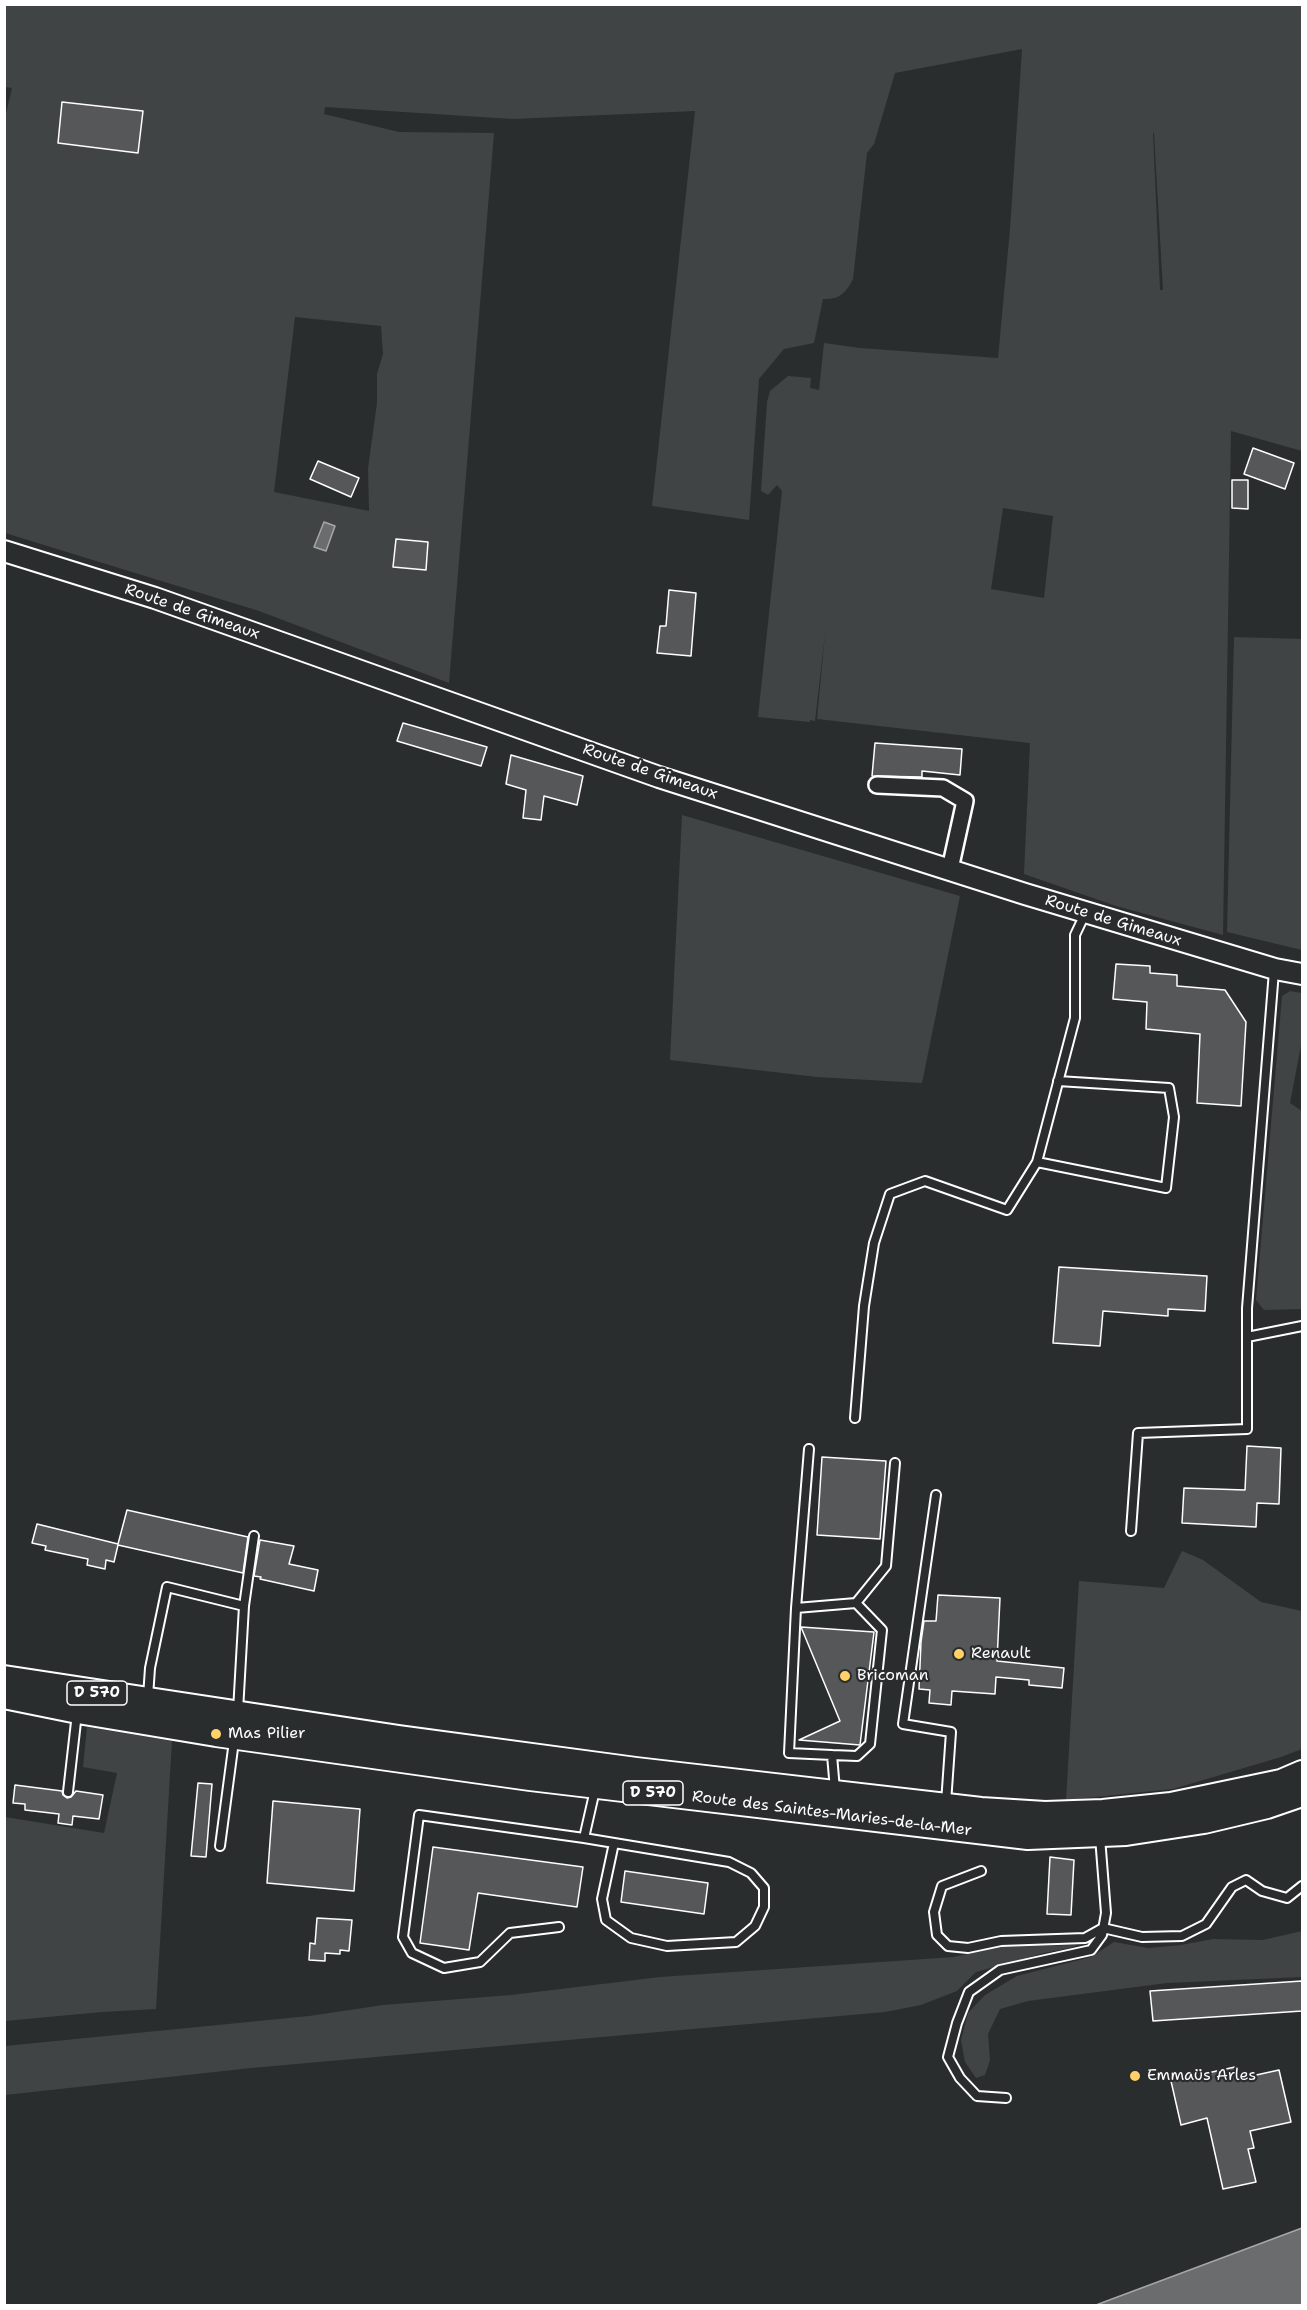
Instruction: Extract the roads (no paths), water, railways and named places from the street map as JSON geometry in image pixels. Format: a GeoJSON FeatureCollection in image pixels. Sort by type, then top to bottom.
{"type":"FeatureCollection","features":[{"type":"Feature","properties":{"kind":"main road","name":"Route des Saintes-Maries-de-la-Mer"},"geometry":{"type":"LineString","coordinates":[[4,1678],[79,1701]]}},
{"type":"Feature","properties":{"kind":"main road","name":"Route des Saintes-Maries-de-la-Mer"},"geometry":{"type":"LineString","coordinates":[[4,1696],[79,1701],[237,1726],[597,1776],[945,1817],[1028,1837],[1281,1782],[1302,1773]]}},
{"type":"Feature","properties":{"kind":"main road","name":"Route des Saintes-Maries-de-la-Mer"},"geometry":{"type":"LineString","coordinates":[[1100,1823],[1126,1833],[1204,1821],[1267,1806],[1302,1794]]}},
{"type":"Feature","properties":{"kind":"street","name":"Route de Gimeaux"},"geometry":{"type":"LineString","coordinates":[[4,551],[155,598],[659,777],[1086,912],[1275,969],[1302,974]]}},
{"type":"Feature","properties":{"kind":"street"},"geometry":{"type":"LineString","coordinates":[[877,785],[943,788],[965,801],[950,869]]}},
{"type":"Feature","properties":{"kind":"lane"},"geometry":{"type":"LineString","coordinates":[[855,1418],[864,1306],[874,1243],[890,1194],[925,1181],[1007,1210],[1037,1162],[1076,1018],[1075,935],[1086,912]]}},
{"type":"Feature","properties":{"kind":"lane"},"geometry":{"type":"LineString","coordinates":[[1131,1532],[1138,1433],[1247,1429],[1247,1308],[1275,969]]}},
{"type":"Feature","properties":{"kind":"lane"},"geometry":{"type":"LineString","coordinates":[[1037,1162],[1166,1188],[1174,1117],[1169,1088],[1058,1081]]}},
{"type":"Feature","properties":{"kind":"lane"},"geometry":{"type":"LineString","coordinates":[[1247,1337],[1302,1326]]}},
{"type":"Feature","properties":{"kind":"lane"},"geometry":{"type":"LineString","coordinates":[[809,1449],[796,1608],[789,1753],[857,1756],[870,1744],[882,1630],[856,1604]]}},
{"type":"Feature","properties":{"kind":"lane"},"geometry":{"type":"LineString","coordinates":[[796,1608],[856,1604],[886,1566],[895,1463]]}},
{"type":"Feature","properties":{"kind":"lane"},"geometry":{"type":"LineString","coordinates":[[936,1495],[903,1724],[951,1732],[945,1817]]}},
{"type":"Feature","properties":{"kind":"lane"},"geometry":{"type":"LineString","coordinates":[[220,1846],[237,1726],[244,1606],[254,1536]]}},
{"type":"Feature","properties":{"kind":"lane"},"geometry":{"type":"LineString","coordinates":[[147,1712],[150,1668],[167,1587],[244,1606]]}},
{"type":"Feature","properties":{"kind":"lane"},"geometry":{"type":"LineString","coordinates":[[68,1792],[79,1701]]}},
{"type":"Feature","properties":{"kind":"lane"},"geometry":{"type":"LineString","coordinates":[[832,1755],[836,1804]]}},
{"type":"Feature","properties":{"kind":"lane"},"geometry":{"type":"LineString","coordinates":[[584,1838],[597,1776]]}},
{"type":"Feature","properties":{"kind":"lane"},"geometry":{"type":"LineString","coordinates":[[559,1928],[510,1933],[480,1962],[444,1968],[412,1953],[403,1937],[419,1815],[584,1838],[729,1862],[751,1873],[764,1888],[764,1907],[755,1926],[736,1942],[667,1946],[631,1938],[606,1920],[602,1899],[614,1843]]}},
{"type":"Feature","properties":{"kind":"lane"},"geometry":{"type":"LineString","coordinates":[[1006,2098],[977,2096],[960,2078],[948,2057],[957,2023],[969,1992],[1000,1970],[1091,1950],[1102,1935],[1106,1913],[1100,1823]]}},
{"type":"Feature","properties":{"kind":"lane"},"geometry":{"type":"LineString","coordinates":[[981,1871],[942,1886],[934,1912],[937,1935],[948,1946],[968,1948],[1001,1941],[1085,1938],[1103,1928],[1142,1937],[1182,1936],[1206,1924],[1232,1887],[1246,1880],[1262,1892],[1287,1898],[1302,1886]]}},
{"type":"Feature","properties":{"kind":"place","name":"Renault"},"geometry":{"type":"Point","coordinates":[959,1654]}},
{"type":"Feature","properties":{"kind":"place","name":"Bricoman"},"geometry":{"type":"Point","coordinates":[845,1676]}},
{"type":"Feature","properties":{"kind":"place","name":"Mas Pilier"},"geometry":{"type":"Point","coordinates":[216,1734]}},
{"type":"Feature","properties":{"kind":"place","name":"Emmaüs Arles"},"geometry":{"type":"Point","coordinates":[1135,2076]}}]}
